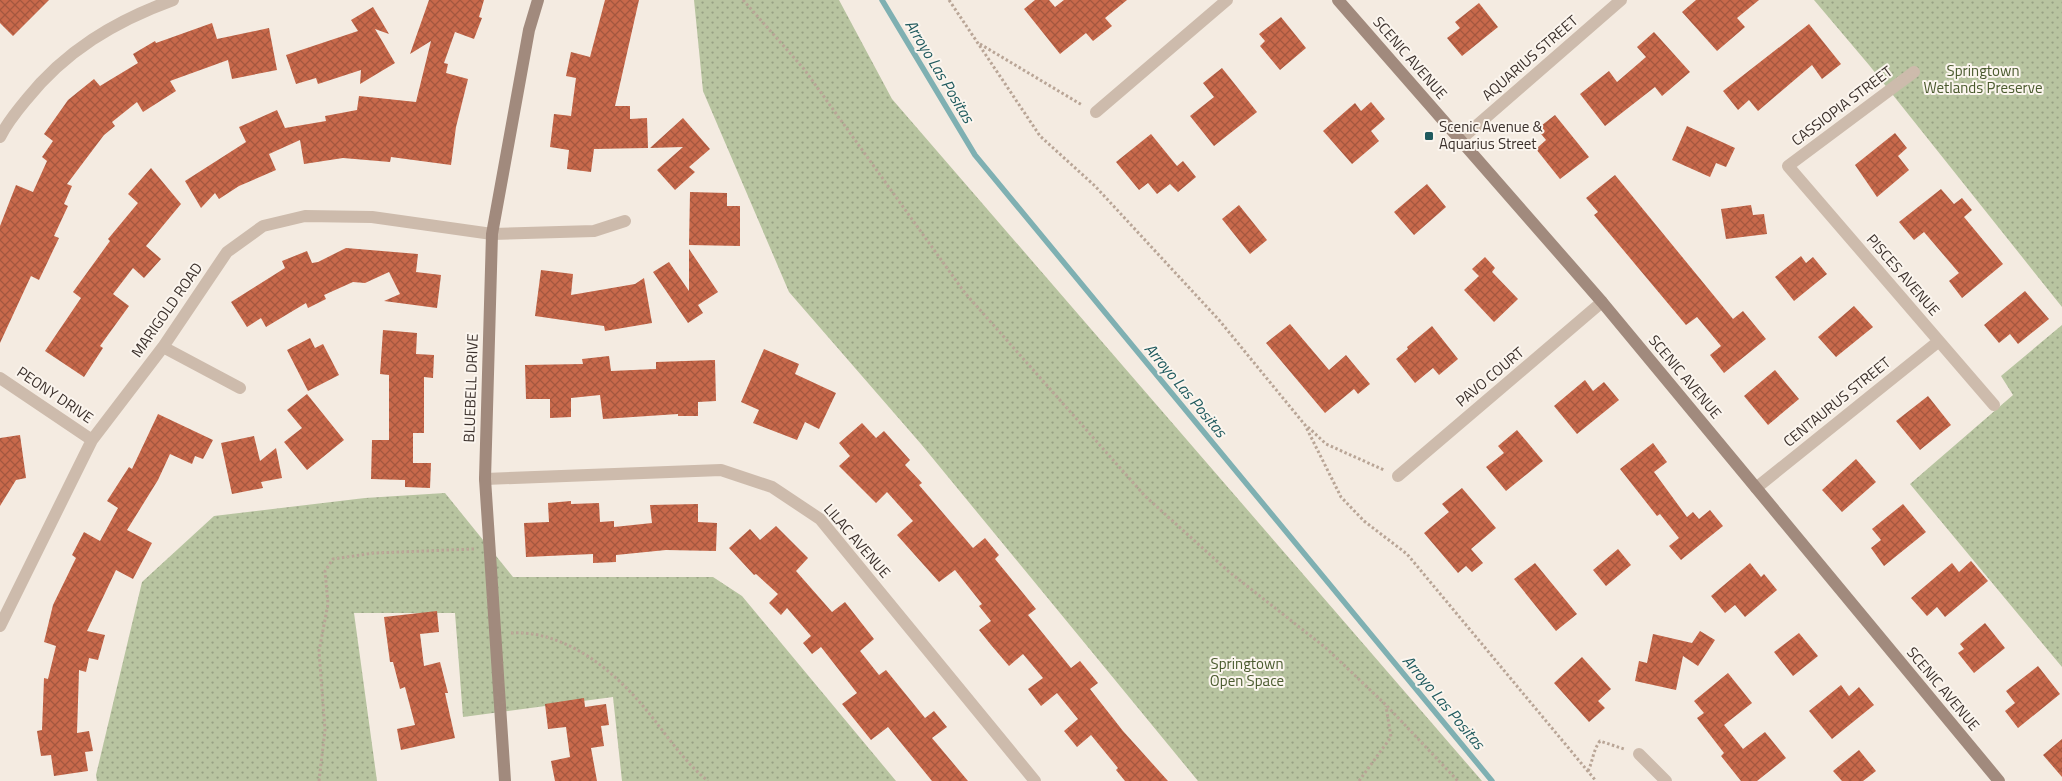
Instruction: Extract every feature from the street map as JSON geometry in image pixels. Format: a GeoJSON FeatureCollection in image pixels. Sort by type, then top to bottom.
{"type":"FeatureCollection","features":[{"type":"Feature","properties":{"kind":"street"},"geometry":{"type":"LineString","coordinates":[[0,137],[6,125],[46,75],[94,36],[140,12],[173,0]]}},
{"type":"Feature","properties":{"kind":"street","name":"BLUEBELL DRIVE"},"geometry":{"type":"LineString","coordinates":[[505,781],[485,478],[492,234],[529,30],[538,0]]}},
{"type":"Feature","properties":{"kind":"street"},"geometry":{"type":"LineString","coordinates":[[1096,112],[1227,0]]}},
{"type":"Feature","properties":{"kind":"street","name":"SCENIC AVENUE"},"geometry":{"type":"LineString","coordinates":[[1338,0],[1602,302],[1999,781]]}},
{"type":"Feature","properties":{"kind":"street","name":"AQUARIUS STREET"},"geometry":{"type":"LineString","coordinates":[[1460,140],[1621,0]]}},
{"type":"Feature","properties":{"kind":"street","name":"CASSIOPIA STREET"},"geometry":{"type":"LineString","coordinates":[[1788,166],[1914,72]]}},
{"type":"Feature","properties":{"kind":"street","name":"PISCES AVENUE"},"geometry":{"type":"LineString","coordinates":[[1788,166],[1994,405]]}},
{"type":"Feature","properties":{"kind":"street","name":"MARIGOLD ROAD"},"geometry":{"type":"LineString","coordinates":[[0,626],[92,440],[163,347],[227,252],[263,226],[305,216],[372,217],[492,234],[594,231],[625,221]]}},
{"type":"Feature","properties":{"kind":"street","name":"PAVO COURT"},"geometry":{"type":"LineString","coordinates":[[1398,476],[1602,302]]}},
{"type":"Feature","properties":{"kind":"street","name":"CENTAURUS STREET"},"geometry":{"type":"LineString","coordinates":[[1756,488],[1939,341]]}},
{"type":"Feature","properties":{"kind":"street"},"geometry":{"type":"LineString","coordinates":[[163,347],[240,388]]}},
{"type":"Feature","properties":{"kind":"street","name":"PEONY DRIVE"},"geometry":{"type":"LineString","coordinates":[[0,378],[92,440]]}},
{"type":"Feature","properties":{"kind":"street","name":"LILAC AVENUE"},"geometry":{"type":"LineString","coordinates":[[485,478],[721,470],[772,487],[820,519],[1035,781]]}},
{"type":"Feature","properties":{"kind":"street"},"geometry":{"type":"LineString","coordinates":[[1639,754],[1666,781]]}},
{"type":"Feature","properties":{"kind":"path"},"geometry":{"type":"LineString","coordinates":[[743,0],[804,69],[965,293],[1145,496],[1228,571],[1326,648],[1386,705],[1458,781]]}},
{"type":"Feature","properties":{"kind":"path"},"geometry":{"type":"LineString","coordinates":[[949,0],[1040,136],[1083,174],[1147,240],[1219,320],[1305,425],[1326,444],[1353,458],[1398,476]]}},
{"type":"Feature","properties":{"kind":"path"},"geometry":{"type":"LineString","coordinates":[[978,42],[1034,78],[1096,112]]}},
{"type":"Feature","properties":{"kind":"path"},"geometry":{"type":"LineString","coordinates":[[1305,425],[1341,498],[1364,521],[1407,554],[1596,781]]}},
{"type":"Feature","properties":{"kind":"path"},"geometry":{"type":"LineString","coordinates":[[319,781],[325,730],[319,651],[328,604],[325,571],[333,560],[374,553],[490,548]]}},
{"type":"Feature","properties":{"kind":"path"},"geometry":{"type":"LineString","coordinates":[[495,635],[534,634],[563,642],[602,666],[642,705],[690,766],[708,781]]}},
{"type":"Feature","properties":{"kind":"path"},"geometry":{"type":"LineString","coordinates":[[1358,781],[1392,737],[1386,705]]}},
{"type":"Feature","properties":{"kind":"path"},"geometry":{"type":"LineString","coordinates":[[1588,771],[1593,761],[1595,748],[1600,741],[1639,754]]}},
{"type":"Feature","properties":{"kind":"green space","name":"Springtown Open Space"},"geometry":{"type":"Polygon","coordinates":[[[694,0],[839,0],[892,99],[1482,781],[1198,781],[921,444],[789,292],[703,91],[694,0]]]}},
{"type":"Feature","properties":{"kind":"green space","name":"Springtown Wetlands Preserve"},"geometry":{"type":"Polygon","coordinates":[[[1814,0],[2062,0],[2062,307],[1869,65],[1814,0]]]}},
{"type":"Feature","properties":{"kind":"green space"},"geometry":{"type":"Polygon","coordinates":[[[2062,325],[2062,667],[1910,484],[2013,395],[2001,376],[2062,325]]]}},
{"type":"Feature","properties":{"kind":"green space"},"geometry":{"type":"Polygon","coordinates":[[[445,493],[513,577],[713,577],[742,596],[896,781],[622,781],[613,697],[463,717],[455,613],[354,613],[377,781],[97,781],[96,775],[142,582],[214,516],[365,498],[445,493]]]}},
{"type":"Feature","properties":{"kind":"building"},"geometry":{"type":"Polygon","coordinates":[[[0,0],[49,0],[13,36],[0,23],[0,0]]]}},
{"type":"Feature","properties":{"kind":"building"},"geometry":{"type":"Polygon","coordinates":[[[429,0],[484,0],[479,17],[482,18],[474,39],[455,32],[444,63],[448,64],[446,73],[468,79],[456,127],[451,165],[391,157],[390,162],[343,158],[304,164],[300,140],[269,154],[276,170],[239,186],[219,199],[215,193],[201,208],[185,181],[246,142],[239,127],[277,110],[285,128],[326,121],[325,116],[357,110],[359,96],[416,102],[431,41],[410,54],[429,0]]]}},
{"type":"Feature","properties":{"kind":"building"},"geometry":{"type":"Polygon","coordinates":[[[605,0],[639,0],[615,106],[630,106],[630,119],[647,118],[648,148],[594,149],[591,172],[567,169],[569,150],[550,147],[554,114],[571,116],[576,78],[566,76],[571,52],[590,57],[605,0]]]}},
{"type":"Feature","properties":{"kind":"building"},"geometry":{"type":"Polygon","coordinates":[[[1035,0],[1049,0],[1055,7],[1064,0],[1127,0],[1105,18],[1112,26],[1093,41],[1086,33],[1060,54],[1024,9],[1035,0]]]}},
{"type":"Feature","properties":{"kind":"building"},"geometry":{"type":"Polygon","coordinates":[[[1696,0],[1759,0],[1737,18],[1745,27],[1717,51],[1682,12],[1696,0]]]}},
{"type":"Feature","properties":{"kind":"building"},"geometry":{"type":"Polygon","coordinates":[[[1479,3],[1498,27],[1462,56],[1447,38],[1460,28],[1455,22],[1479,3]]]}},
{"type":"Feature","properties":{"kind":"building"},"geometry":{"type":"Polygon","coordinates":[[[373,7],[389,34],[375,29],[395,63],[360,84],[361,70],[318,84],[316,78],[296,84],[286,55],[358,31],[351,20],[373,7]]]}},
{"type":"Feature","properties":{"kind":"building"},"geometry":{"type":"Polygon","coordinates":[[[1281,17],[1306,48],[1280,70],[1260,46],[1265,41],[1259,34],[1281,17]]]}},
{"type":"Feature","properties":{"kind":"building"},"geometry":{"type":"Polygon","coordinates":[[[212,23],[217,39],[269,28],[277,70],[232,79],[228,60],[170,81],[176,91],[143,112],[137,102],[112,122],[115,126],[104,135],[67,184],[72,186],[64,204],[68,206],[54,236],[59,238],[39,280],[31,276],[0,343],[0,226],[16,185],[33,192],[47,161],[42,157],[53,141],[44,134],[68,100],[94,79],[100,86],[138,63],[133,54],[155,41],[156,43],[212,23]]]}},
{"type":"Feature","properties":{"kind":"building"},"geometry":{"type":"Polygon","coordinates":[[[1809,24],[1841,64],[1822,79],[1812,65],[1758,111],[1749,100],[1738,110],[1723,91],[1809,24]]]}},
{"type":"Feature","properties":{"kind":"building"},"geometry":{"type":"Polygon","coordinates":[[[1654,32],[1690,72],[1662,96],[1655,87],[1605,126],[1580,94],[1609,71],[1617,82],[1646,57],[1637,47],[1654,32]]]}},
{"type":"Feature","properties":{"kind":"building"},"geometry":{"type":"Polygon","coordinates":[[[1222,68],[1257,112],[1214,146],[1190,116],[1214,97],[1203,83],[1222,68]]]}},
{"type":"Feature","properties":{"kind":"building"},"geometry":{"type":"Polygon","coordinates":[[[1371,102],[1385,119],[1371,131],[1379,141],[1352,164],[1323,131],[1355,103],[1361,111],[1371,102]]]}},
{"type":"Feature","properties":{"kind":"building"},"geometry":{"type":"Polygon","coordinates":[[[1555,115],[1589,157],[1560,179],[1536,149],[1546,140],[1537,129],[1555,115]]]}},
{"type":"Feature","properties":{"kind":"building"},"geometry":{"type":"Polygon","coordinates":[[[683,118],[710,149],[689,167],[695,172],[675,190],[657,170],[683,147],[650,148],[683,118]]]}},
{"type":"Feature","properties":{"kind":"building"},"geometry":{"type":"Polygon","coordinates":[[[1687,126],[1735,148],[1726,167],[1716,163],[1710,177],[1672,160],[1687,126]]]}},
{"type":"Feature","properties":{"kind":"building"},"geometry":{"type":"Polygon","coordinates":[[[1895,133],[1907,148],[1898,156],[1909,170],[1877,197],[1855,165],[1895,133]]]}},
{"type":"Feature","properties":{"kind":"building"},"geometry":{"type":"Polygon","coordinates":[[[1151,134],[1177,166],[1183,161],[1196,177],[1178,192],[1170,184],[1157,194],[1148,183],[1139,190],[1116,162],[1151,134]]]}},
{"type":"Feature","properties":{"kind":"building"},"geometry":{"type":"Polygon","coordinates":[[[151,168],[181,204],[146,246],[161,259],[144,278],[133,268],[113,294],[129,306],[100,346],[103,348],[84,377],[45,351],[81,298],[73,292],[110,241],[108,239],[138,203],[128,194],[151,168]]]}},
{"type":"Feature","properties":{"kind":"building"},"geometry":{"type":"Polygon","coordinates":[[[1615,175],[1733,319],[1743,311],[1766,339],[1724,373],[1710,355],[1721,346],[1697,317],[1686,325],[1594,215],[1598,212],[1586,198],[1615,175]]]}},
{"type":"Feature","properties":{"kind":"building"},"geometry":{"type":"Polygon","coordinates":[[[1427,184],[1446,207],[1414,235],[1394,212],[1427,184]]]}},
{"type":"Feature","properties":{"kind":"building"},"geometry":{"type":"Polygon","coordinates":[[[1941,189],[1954,204],[1962,198],[1972,210],[1964,217],[2003,264],[1962,298],[1949,281],[1959,273],[1924,232],[1914,240],[1899,222],[1941,189]]]}},
{"type":"Feature","properties":{"kind":"building"},"geometry":{"type":"Polygon","coordinates":[[[690,192],[727,193],[727,206],[740,206],[740,246],[689,245],[690,192]]]}},
{"type":"Feature","properties":{"kind":"building"},"geometry":{"type":"Polygon","coordinates":[[[1239,205],[1267,240],[1250,254],[1222,219],[1239,205]]]}},
{"type":"Feature","properties":{"kind":"building"},"geometry":{"type":"Polygon","coordinates":[[[1751,205],[1753,215],[1764,214],[1767,234],[1726,239],[1721,209],[1751,205]]]}},
{"type":"Feature","properties":{"kind":"building"},"geometry":{"type":"Polygon","coordinates":[[[346,248],[418,254],[416,272],[441,275],[437,308],[384,301],[400,294],[389,272],[365,283],[353,282],[324,295],[326,299],[308,308],[306,303],[266,327],[261,318],[247,327],[231,302],[285,268],[282,261],[307,251],[312,263],[318,262],[346,248]]]}},
{"type":"Feature","properties":{"kind":"building"},"geometry":{"type":"Polygon","coordinates":[[[689,249],[718,292],[698,305],[703,313],[688,323],[653,272],[669,262],[689,291],[689,249]]]}},
{"type":"Feature","properties":{"kind":"building"},"geometry":{"type":"Polygon","coordinates":[[[1801,256],[1806,263],[1813,257],[1827,274],[1794,301],[1775,277],[1801,256]]]}},
{"type":"Feature","properties":{"kind":"building"},"geometry":{"type":"Polygon","coordinates":[[[1485,257],[1495,268],[1492,272],[1518,299],[1494,322],[1464,290],[1479,276],[1472,269],[1485,257]]]}},
{"type":"Feature","properties":{"kind":"building"},"geometry":{"type":"Polygon","coordinates":[[[541,270],[573,274],[571,295],[635,284],[644,278],[652,323],[605,331],[604,326],[535,316],[541,270]]]}},
{"type":"Feature","properties":{"kind":"building"},"geometry":{"type":"Polygon","coordinates":[[[2025,291],[2049,319],[2018,344],[2010,334],[1999,343],[1984,325],[2025,291]]]}},
{"type":"Feature","properties":{"kind":"building"},"geometry":{"type":"Polygon","coordinates":[[[1854,306],[1873,327],[1836,357],[1818,337],[1854,306]]]}},
{"type":"Feature","properties":{"kind":"building"},"geometry":{"type":"Polygon","coordinates":[[[1290,324],[1329,370],[1346,355],[1370,384],[1358,394],[1354,389],[1325,413],[1266,343],[1290,324]]]}},
{"type":"Feature","properties":{"kind":"building"},"geometry":{"type":"Polygon","coordinates":[[[1432,326],[1458,359],[1439,375],[1433,368],[1415,383],[1396,359],[1432,326]]]}},
{"type":"Feature","properties":{"kind":"building"},"geometry":{"type":"Polygon","coordinates":[[[383,330],[417,333],[416,354],[434,355],[433,378],[424,377],[424,433],[413,433],[413,463],[431,463],[430,488],[405,487],[405,480],[371,479],[372,440],[389,440],[389,375],[380,374],[383,330]]]}},
{"type":"Feature","properties":{"kind":"building"},"geometry":{"type":"Polygon","coordinates":[[[310,338],[315,348],[323,344],[339,375],[308,391],[287,350],[310,338]]]}},
{"type":"Feature","properties":{"kind":"building"},"geometry":{"type":"Polygon","coordinates":[[[764,349],[799,364],[795,374],[836,393],[819,429],[805,422],[797,440],[753,423],[759,410],[741,402],[764,349]]]}},
{"type":"Feature","properties":{"kind":"building"},"geometry":{"type":"Polygon","coordinates":[[[609,356],[611,371],[656,369],[656,362],[715,360],[716,401],[698,402],[698,416],[678,416],[678,414],[603,419],[600,395],[571,398],[571,417],[550,418],[550,399],[526,399],[525,365],[583,364],[582,359],[609,356]]]}},
{"type":"Feature","properties":{"kind":"building"},"geometry":{"type":"Polygon","coordinates":[[[1775,370],[1799,399],[1768,425],[1744,396],[1775,370]]]}},
{"type":"Feature","properties":{"kind":"building"},"geometry":{"type":"Polygon","coordinates":[[[1585,380],[1593,391],[1604,382],[1619,400],[1577,434],[1554,406],[1585,380]]]}},
{"type":"Feature","properties":{"kind":"building"},"geometry":{"type":"Polygon","coordinates":[[[307,394],[344,440],[307,470],[284,442],[302,428],[287,410],[307,394]]]}},
{"type":"Feature","properties":{"kind":"building"},"geometry":{"type":"Polygon","coordinates":[[[1928,396],[1951,425],[1920,450],[1896,421],[1928,396]]]}},
{"type":"Feature","properties":{"kind":"building"},"geometry":{"type":"Polygon","coordinates":[[[158,414],[213,440],[203,459],[195,456],[192,464],[170,454],[158,480],[127,530],[152,543],[133,579],[116,570],[87,631],[105,635],[98,660],[89,658],[86,672],[79,670],[77,733],[89,731],[93,751],[85,752],[88,771],[54,776],[51,755],[41,756],[37,731],[42,730],[44,678],[48,679],[56,646],[44,642],[53,605],[76,558],[72,555],[84,532],[100,541],[118,508],[107,501],[129,467],[132,469],[158,414]]]}},
{"type":"Feature","properties":{"kind":"building"},"geometry":{"type":"Polygon","coordinates":[[[862,423],[876,438],[884,431],[910,460],[905,465],[922,483],[919,485],[973,548],[985,538],[999,555],[995,559],[1036,609],[1028,615],[1071,668],[1080,661],[1098,683],[1090,689],[1123,731],[1168,781],[1125,781],[1116,770],[1118,768],[1091,735],[1077,747],[1064,731],[1078,719],[1057,693],[1041,706],[1028,689],[1043,678],[1023,654],[1009,666],[991,645],[979,630],[991,621],[979,606],[982,604],[955,570],[939,582],[897,535],[913,521],[887,492],[876,503],[839,466],[850,456],[839,443],[862,423]]]}},
{"type":"Feature","properties":{"kind":"building"},"geometry":{"type":"Polygon","coordinates":[[[1517,430],[1543,461],[1506,491],[1486,467],[1504,453],[1498,446],[1517,430]]]}},
{"type":"Feature","properties":{"kind":"building"},"geometry":{"type":"Polygon","coordinates":[[[20,435],[26,478],[16,480],[0,506],[0,438],[20,435]]]}},
{"type":"Feature","properties":{"kind":"building"},"geometry":{"type":"Polygon","coordinates":[[[254,436],[260,461],[276,448],[282,478],[261,482],[263,488],[232,494],[221,443],[254,436]]]}},
{"type":"Feature","properties":{"kind":"building"},"geometry":{"type":"Polygon","coordinates":[[[1653,443],[1667,462],[1654,472],[1687,517],[1693,512],[1699,519],[1710,510],[1723,526],[1681,560],[1669,546],[1679,538],[1660,514],[1657,516],[1620,469],[1653,443]]]}},
{"type":"Feature","properties":{"kind":"building"},"geometry":{"type":"Polygon","coordinates":[[[1856,459],[1876,482],[1842,512],[1822,490],[1856,459]]]}},
{"type":"Feature","properties":{"kind":"building"},"geometry":{"type":"Polygon","coordinates":[[[1462,488],[1496,528],[1471,549],[1483,563],[1472,572],[1466,566],[1458,573],[1424,533],[1449,512],[1442,504],[1462,488]]]}},
{"type":"Feature","properties":{"kind":"building"},"geometry":{"type":"Polygon","coordinates":[[[571,501],[571,504],[599,503],[600,522],[614,521],[614,527],[652,523],[650,505],[698,504],[698,522],[717,523],[716,551],[666,550],[616,555],[616,562],[593,563],[593,554],[526,557],[524,523],[549,522],[548,503],[571,501]]]}},
{"type":"Feature","properties":{"kind":"building"},"geometry":{"type":"Polygon","coordinates":[[[1903,504],[1926,532],[1884,566],[1871,548],[1881,540],[1872,529],[1903,504]]]}},
{"type":"Feature","properties":{"kind":"building"},"geometry":{"type":"Polygon","coordinates":[[[776,526],[808,558],[796,571],[832,612],[845,602],[874,639],[860,651],[879,675],[886,670],[925,718],[934,711],[947,727],[932,738],[968,781],[932,781],[888,727],[871,740],[842,704],[857,693],[821,647],[812,654],[803,643],[811,636],[787,608],[781,615],[769,603],[778,594],[756,574],[754,575],[729,548],[750,529],[760,540],[776,526]]]}},
{"type":"Feature","properties":{"kind":"building"},"geometry":{"type":"Polygon","coordinates":[[[1618,549],[1631,565],[1606,586],[1593,570],[1618,549]]]}},
{"type":"Feature","properties":{"kind":"building"},"geometry":{"type":"Polygon","coordinates":[[[1971,561],[1988,581],[1945,617],[1937,607],[1927,616],[1911,598],[1952,563],[1959,572],[1971,561]]]}},
{"type":"Feature","properties":{"kind":"building"},"geometry":{"type":"Polygon","coordinates":[[[1535,563],[1577,614],[1556,631],[1514,579],[1535,563]]]}},
{"type":"Feature","properties":{"kind":"building"},"geometry":{"type":"Polygon","coordinates":[[[1750,563],[1761,577],[1764,574],[1777,590],[1745,617],[1735,605],[1725,613],[1711,596],[1750,563]]]}},
{"type":"Feature","properties":{"kind":"building"},"geometry":{"type":"Polygon","coordinates":[[[437,611],[439,632],[420,634],[424,666],[440,662],[448,693],[445,693],[455,738],[401,750],[397,729],[415,725],[405,687],[400,689],[393,662],[390,662],[384,617],[437,611]]]}},
{"type":"Feature","properties":{"kind":"building"},"geometry":{"type":"Polygon","coordinates":[[[1985,623],[2005,648],[1974,673],[1958,653],[1964,649],[1960,644],[1985,623]]]}},
{"type":"Feature","properties":{"kind":"building"},"geometry":{"type":"Polygon","coordinates":[[[1700,631],[1715,640],[1698,666],[1683,656],[1676,690],[1635,681],[1639,661],[1647,663],[1653,634],[1692,643],[1700,631]]]}},
{"type":"Feature","properties":{"kind":"building"},"geometry":{"type":"Polygon","coordinates":[[[1799,633],[1818,656],[1793,676],[1774,652],[1799,633]]]}},
{"type":"Feature","properties":{"kind":"building"},"geometry":{"type":"Polygon","coordinates":[[[1582,657],[1611,689],[1598,701],[1605,708],[1589,722],[1554,683],[1582,657]]]}},
{"type":"Feature","properties":{"kind":"building"},"geometry":{"type":"Polygon","coordinates":[[[2038,666],[2060,694],[2018,728],[2005,711],[2015,703],[2006,691],[2038,666]]]}},
{"type":"Feature","properties":{"kind":"building"},"geometry":{"type":"Polygon","coordinates":[[[1728,673],[1752,703],[1724,725],[1743,749],[1765,732],[1786,758],[1757,781],[1741,781],[1721,756],[1724,753],[1697,718],[1704,713],[1694,701],[1728,673]]]}},
{"type":"Feature","properties":{"kind":"building"},"geometry":{"type":"Polygon","coordinates":[[[1841,685],[1849,696],[1859,687],[1874,705],[1832,739],[1809,711],[1841,685]]]}},
{"type":"Feature","properties":{"kind":"building"},"geometry":{"type":"Polygon","coordinates":[[[584,698],[585,707],[606,704],[609,725],[601,726],[604,746],[591,748],[597,781],[555,781],[551,761],[570,757],[566,727],[548,729],[545,704],[584,698]]]}},
{"type":"Feature","properties":{"kind":"building"},"geometry":{"type":"Polygon","coordinates":[[[2062,739],[2062,777],[2043,755],[2062,739]]]}},
{"type":"Feature","properties":{"kind":"building"},"geometry":{"type":"Polygon","coordinates":[[[1859,750],[1876,771],[1863,781],[1842,781],[1833,771],[1859,750]]]}},
{"type":"Feature","properties":{"kind":"waterway","name":"Arroyo Las Positas"},"geometry":{"type":"LineString","coordinates":[[882,0],[975,155],[1492,781]]}},
{"type":"Feature","properties":{"kind":"place","name":"Scenic Avenue & Aquarius Street"},"geometry":{"type":"Point","coordinates":[1429,136]}}]}
